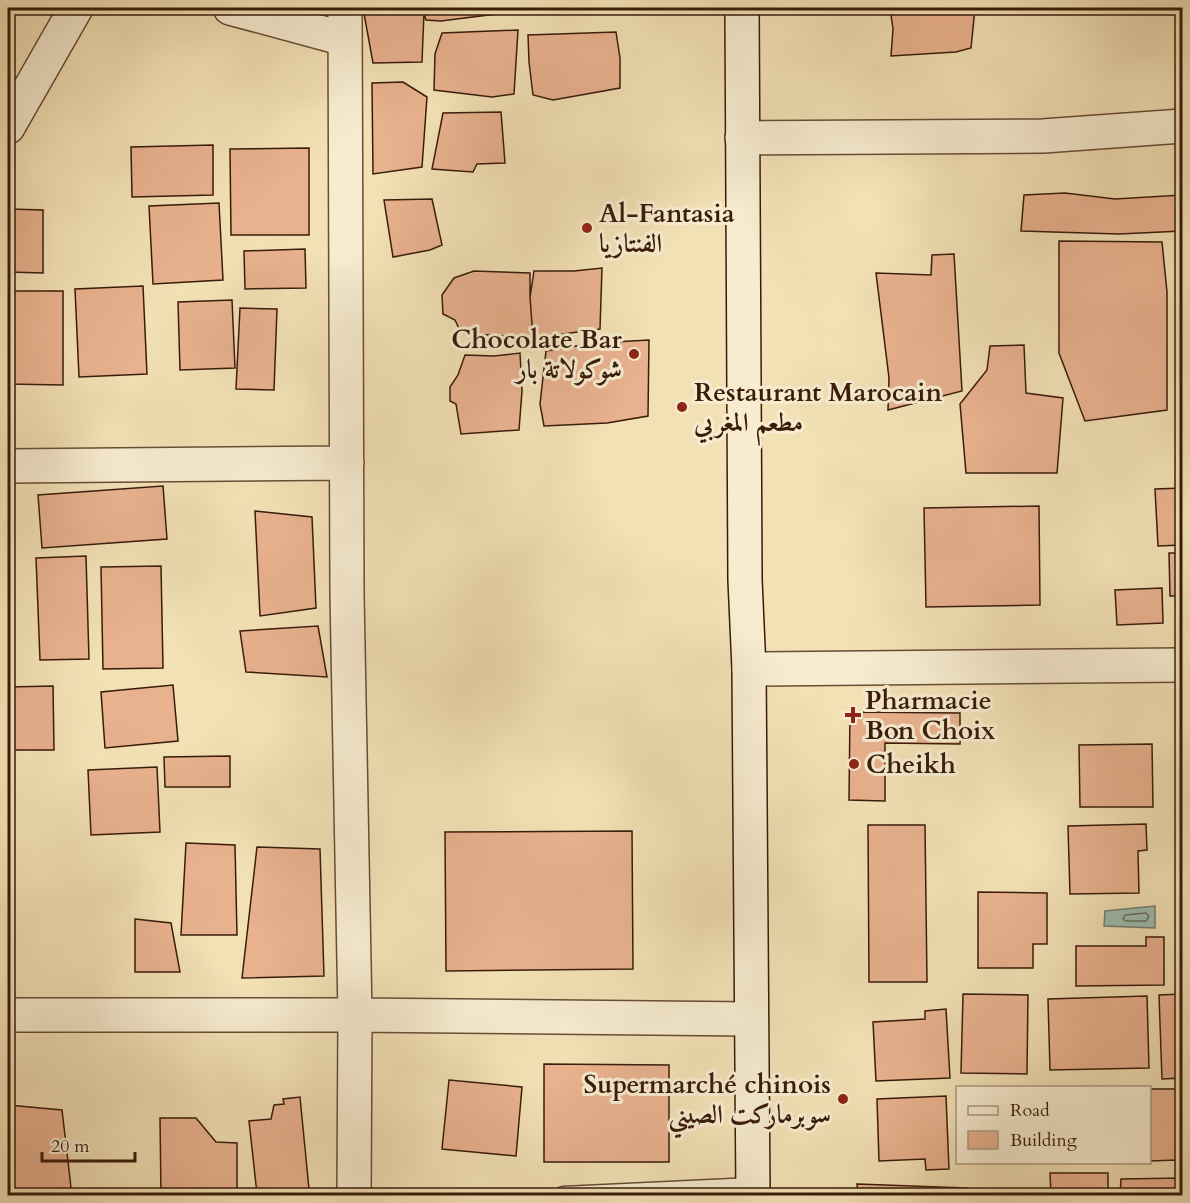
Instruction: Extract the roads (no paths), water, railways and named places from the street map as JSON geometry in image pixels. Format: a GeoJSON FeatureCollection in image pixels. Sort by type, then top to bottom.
{"type":"FeatureCollection","features":[{"type":"Feature","properties":{"kind":"street"},"geometry":{"type":"LineString","coordinates":[[8,127],[76,8]]}},
{"type":"Feature","properties":{"kind":"street"},"geometry":{"type":"LineString","coordinates":[[230,8],[345,23],[347,594],[356,1015],[354,1196]]}},
{"type":"Feature","properties":{"kind":"street"},"geometry":{"type":"LineString","coordinates":[[742,8],[745,568],[749,669],[753,1191]]}},
{"type":"Feature","properties":{"kind":"street"},"geometry":{"type":"LineString","coordinates":[[742,138],[1043,136],[1182,126]]}},
{"type":"Feature","properties":{"kind":"street"},"geometry":{"type":"LineString","coordinates":[[8,466],[347,463]]}},
{"type":"Feature","properties":{"kind":"street"},"geometry":{"type":"LineString","coordinates":[[749,669],[1182,665]]}},
{"type":"Feature","properties":{"kind":"street"},"geometry":{"type":"LineString","coordinates":[[8,1015],[356,1015],[750,1019]]}},
{"type":"Feature","properties":{"kind":"lane"},"geometry":{"type":"LineString","coordinates":[[563,1196],[753,1191]]}},
{"type":"Feature","properties":{"kind":"water"},"geometry":{"type":"Polygon","coordinates":[[[1155,906],[1155,928],[1104,926],[1105,911],[1155,906]]]}},
{"type":"Feature","properties":{"kind":"place","name":"Al-Fantasia الفنتازيا"},"geometry":{"type":"Point","coordinates":[587,228]}},
{"type":"Feature","properties":{"kind":"place","name":"Chocolate Bar شوكولاتة بار"},"geometry":{"type":"Point","coordinates":[634,354]}},
{"type":"Feature","properties":{"kind":"place","name":"Restaurant Marocain مطعم المغربي"},"geometry":{"type":"Point","coordinates":[682,407]}},
{"type":"Feature","properties":{"kind":"place","name":"Pharmacie Bon Choix"},"geometry":{"type":"Point","coordinates":[853,715]}},
{"type":"Feature","properties":{"kind":"place","name":"Cheikh"},"geometry":{"type":"Point","coordinates":[854,764]}},
{"type":"Feature","properties":{"kind":"place","name":"Supermarché chinois سوبرماركت الصيني"},"geometry":{"type":"Point","coordinates":[843,1099]}}]}
